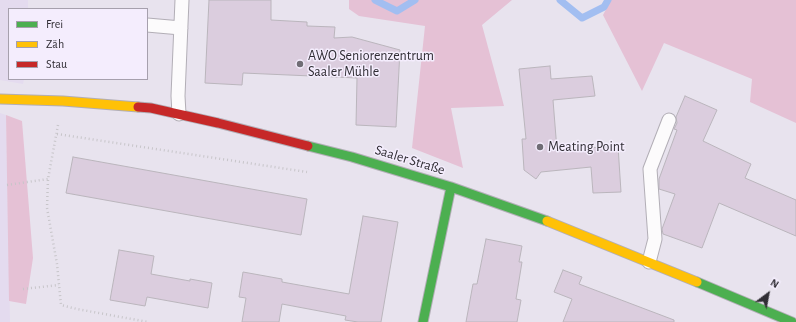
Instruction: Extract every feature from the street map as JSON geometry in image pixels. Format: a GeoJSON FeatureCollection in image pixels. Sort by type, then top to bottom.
{"type":"FeatureCollection","features":[{"type":"Feature","properties":{"kind":"street","name":"Saaler Straße"},"geometry":{"type":"LineString","coordinates":[[0,99],[63,100],[151,108],[269,135],[352,157],[450,187],[558,225],[792,322]]}},
{"type":"Feature","properties":{"kind":"street"},"geometry":{"type":"LineString","coordinates":[[423,322],[450,187]]}},
{"type":"Feature","properties":{"kind":"lane"},"geometry":{"type":"LineString","coordinates":[[179,114],[178,96],[182,0]]}},
{"type":"Feature","properties":{"kind":"lane"},"geometry":{"type":"LineString","coordinates":[[148,25],[182,28]]}},
{"type":"Feature","properties":{"kind":"lane"},"geometry":{"type":"LineString","coordinates":[[649,262],[655,239],[650,169],[669,120]]}},
{"type":"Feature","properties":{"kind":"path"},"geometry":{"type":"LineString","coordinates":[[63,100],[48,179],[47,208],[57,264],[61,304],[77,309],[148,322]]}},
{"type":"Feature","properties":{"kind":"path"},"geometry":{"type":"LineString","coordinates":[[57,134],[311,172]]}},
{"type":"Feature","properties":{"kind":"path"},"geometry":{"type":"LineString","coordinates":[[7,184],[48,179]]}},
{"type":"Feature","properties":{"kind":"path"},"geometry":{"type":"LineString","coordinates":[[23,289],[59,285]]}},
{"type":"Feature","properties":{"kind":"shaded area"},"geometry":{"type":"Polygon","coordinates":[[[0,0],[28,0],[28,8],[8,8],[8,80],[24,80],[23,84],[0,80],[0,0]]]}},
{"type":"Feature","properties":{"kind":"shaded area"},"geometry":{"type":"Polygon","coordinates":[[[349,0],[512,0],[482,25],[504,106],[451,108],[463,168],[412,148],[425,26],[359,16],[349,9],[349,0]]]}},
{"type":"Feature","properties":{"kind":"shaded area"},"geometry":{"type":"Polygon","coordinates":[[[611,0],[796,0],[796,123],[750,102],[752,79],[664,43],[642,91],[603,15],[611,0]]]}},
{"type":"Feature","properties":{"kind":"shaded area"},"geometry":{"type":"Polygon","coordinates":[[[0,113],[6,115],[10,322],[0,322],[0,113]]]}},
{"type":"Feature","properties":{"kind":"shaded area"},"geometry":{"type":"Polygon","coordinates":[[[6,115],[22,121],[33,258],[26,304],[9,301],[6,115]]]}},
{"type":"Feature","properties":{"kind":"building","name":"AWO Seniorenzentrum Saaler Mühle"},"geometry":{"type":"Polygon","coordinates":[[[209,0],[271,0],[271,20],[307,22],[307,26],[335,27],[334,38],[352,37],[400,50],[396,127],[356,125],[357,78],[243,73],[242,85],[205,83],[209,0]]]}},
{"type":"Feature","properties":{"kind":"building"},"geometry":{"type":"Polygon","coordinates":[[[550,66],[551,79],[592,76],[595,96],[553,100],[557,150],[618,146],[621,192],[593,193],[591,167],[541,172],[536,179],[524,170],[522,139],[526,139],[519,69],[550,66]]]}},
{"type":"Feature","properties":{"kind":"building"},"geometry":{"type":"Polygon","coordinates":[[[685,96],[717,110],[703,141],[751,164],[745,178],[796,200],[796,236],[719,203],[702,248],[663,234],[662,229],[675,194],[659,189],[659,179],[677,130],[674,129],[677,123],[676,117],[685,96]]]}},
{"type":"Feature","properties":{"kind":"building"},"geometry":{"type":"Polygon","coordinates":[[[73,157],[307,199],[301,235],[66,193],[73,157]]]}},
{"type":"Feature","properties":{"kind":"building"},"geometry":{"type":"Polygon","coordinates":[[[363,216],[398,222],[381,322],[358,322],[345,320],[346,316],[282,304],[279,322],[242,322],[246,298],[239,297],[243,272],[282,279],[282,282],[349,294],[363,216]]]}},
{"type":"Feature","properties":{"kind":"building"},"geometry":{"type":"Polygon","coordinates":[[[486,239],[522,246],[519,262],[522,262],[516,299],[521,300],[517,322],[466,322],[473,284],[477,284],[486,239]]]}},
{"type":"Feature","properties":{"kind":"building"},"geometry":{"type":"Polygon","coordinates":[[[119,250],[154,256],[151,274],[190,281],[190,279],[212,283],[208,308],[147,297],[145,306],[110,300],[119,250]]]}},
{"type":"Feature","properties":{"kind":"building"},"geometry":{"type":"Polygon","coordinates":[[[563,270],[582,277],[579,284],[674,320],[674,322],[563,322],[572,299],[554,292],[563,270]]]}},
{"type":"Feature","properties":{"kind":"waterway"},"geometry":{"type":"LineString","coordinates":[[375,0],[397,11],[415,0]]}},
{"type":"Feature","properties":{"kind":"waterway"},"geometry":{"type":"LineString","coordinates":[[560,0],[582,18],[604,7],[608,0]]}},
{"type":"Feature","properties":{"kind":"traffic: fast"},"geometry":{"type":"LineString","coordinates":[[308,146],[352,157],[451,187],[547,221]]}},
{"type":"Feature","properties":{"kind":"traffic: fast"},"geometry":{"type":"LineString","coordinates":[[423,322],[451,187]]}},
{"type":"Feature","properties":{"kind":"traffic: fast"},"geometry":{"type":"LineString","coordinates":[[697,282],[792,322]]}},
{"type":"Feature","properties":{"kind":"traffic: slow"},"geometry":{"type":"LineString","coordinates":[[0,99],[63,101],[138,107]]}},
{"type":"Feature","properties":{"kind":"traffic: slow"},"geometry":{"type":"LineString","coordinates":[[547,221],[697,282]]}},
{"type":"Feature","properties":{"kind":"traffic: jam"},"geometry":{"type":"LineString","coordinates":[[138,107],[151,108],[218,123],[308,146]]}},
{"type":"Feature","properties":{"kind":"place","name":"AWO Seniorenzentrum Saaler Mühle"},"geometry":{"type":"Point","coordinates":[300,64]}},
{"type":"Feature","properties":{"kind":"place","name":"Meating Point"},"geometry":{"type":"Point","coordinates":[540,147]}}]}
